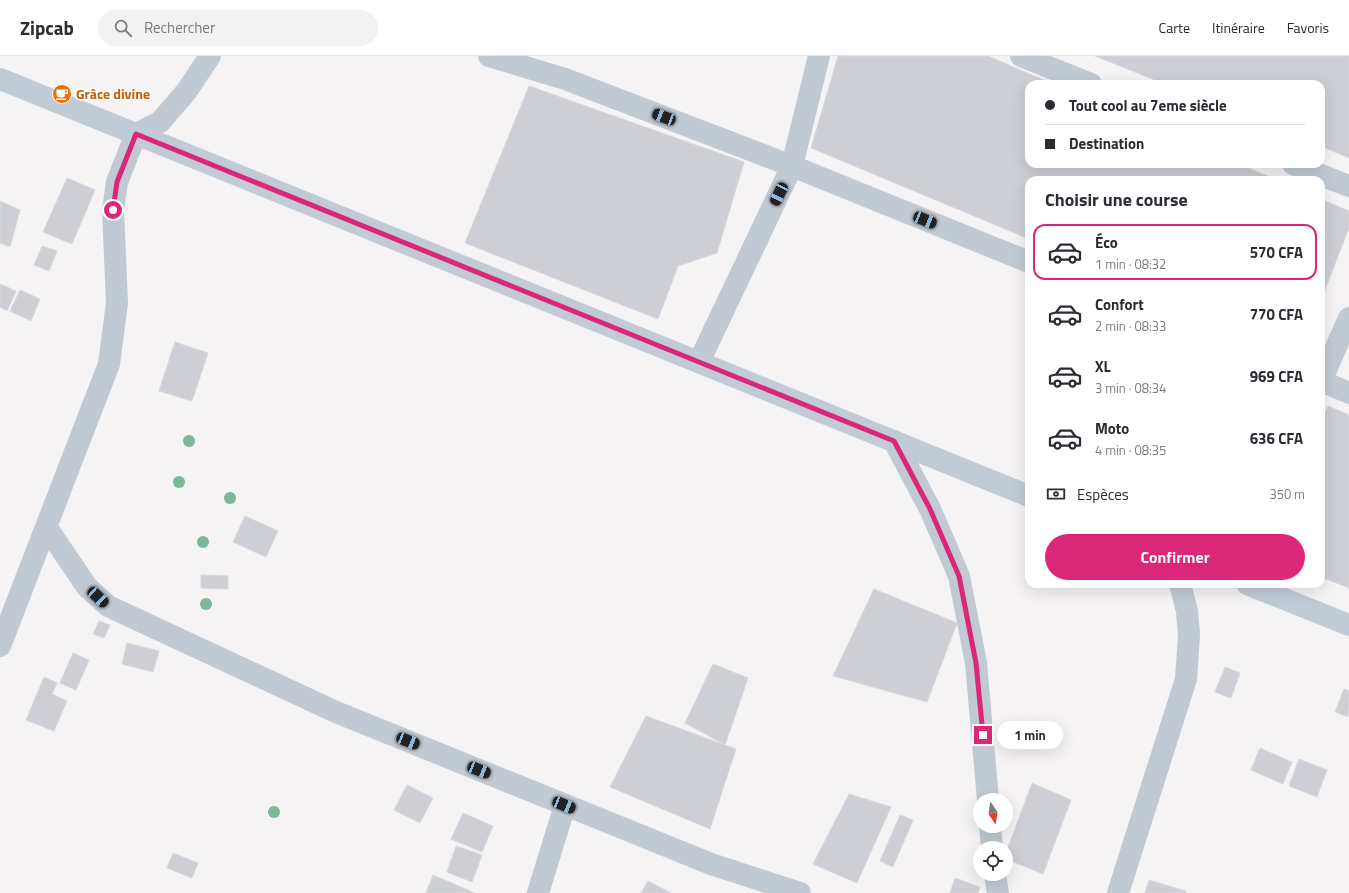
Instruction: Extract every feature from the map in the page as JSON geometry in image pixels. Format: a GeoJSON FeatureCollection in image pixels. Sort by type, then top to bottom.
{"type":"FeatureCollection","features":[{"type":"Feature","properties":{"kind":"street"},"geometry":{"type":"LineString","coordinates":[[0,646],[47,528],[109,364],[117,302],[113,210],[117,182],[136,134],[160,122],[186,92],[210,56]]}},
{"type":"Feature","properties":{"kind":"street"},"geometry":{"type":"LineString","coordinates":[[489,56],[564,79],[792,166],[1025,260]]}},
{"type":"Feature","properties":{"kind":"street"},"geometry":{"type":"LineString","coordinates":[[699,362],[792,166],[819,56]]}},
{"type":"Feature","properties":{"kind":"street"},"geometry":{"type":"LineString","coordinates":[[1021,56],[1081,80]]}},
{"type":"Feature","properties":{"kind":"street"},"geometry":{"type":"LineString","coordinates":[[0,79],[1025,494]]}},
{"type":"Feature","properties":{"kind":"street"},"geometry":{"type":"LineString","coordinates":[[1303,168],[1324,176]]}},
{"type":"Feature","properties":{"kind":"street"},"geometry":{"type":"LineString","coordinates":[[1325,177],[1349,186]]}},
{"type":"Feature","properties":{"kind":"street"},"geometry":{"type":"LineString","coordinates":[[1325,372],[1349,318]]}},
{"type":"Feature","properties":{"kind":"street"},"geometry":{"type":"LineString","coordinates":[[1325,383],[1349,393]]}},
{"type":"Feature","properties":{"kind":"street"},"geometry":{"type":"LineString","coordinates":[[894,441],[930,509],[959,576],[976,663],[987,793]]}},
{"type":"Feature","properties":{"kind":"street"},"geometry":{"type":"LineString","coordinates":[[47,528],[88,587],[108,606],[336,712],[711,864],[800,893]]}},
{"type":"Feature","properties":{"kind":"street"},"geometry":{"type":"LineString","coordinates":[[1118,893],[1186,680],[1189,635],[1187,611],[1181,588]]}},
{"type":"Feature","properties":{"kind":"street"},"geometry":{"type":"LineString","coordinates":[[1257,588],[1349,625]]}},
{"type":"Feature","properties":{"kind":"street"},"geometry":{"type":"LineString","coordinates":[[538,893],[564,805]]}},
{"type":"Feature","properties":{"kind":"street"},"geometry":{"type":"LineString","coordinates":[[996,881],[998,893]]}},
{"type":"Feature","properties":{"kind":"building"},"geometry":{"type":"Polygon","coordinates":[[[838,56],[988,56],[1044,80],[1025,80],[1025,168],[1248,168],[1268,176],[1025,176],[1025,237],[811,148],[838,56]]]}},
{"type":"Feature","properties":{"kind":"building"},"geometry":{"type":"Polygon","coordinates":[[[1095,56],[1349,56],[1349,158],[1325,148],[1325,80],[1155,80],[1095,56]]]}},
{"type":"Feature","properties":{"kind":"building"},"geometry":{"type":"Polygon","coordinates":[[[529,86],[744,162],[717,253],[678,266],[658,319],[465,243],[529,86]]]}},
{"type":"Feature","properties":{"kind":"building"},"geometry":{"type":"Polygon","coordinates":[[[67,178],[95,190],[72,244],[43,232],[67,178]]]}},
{"type":"Feature","properties":{"kind":"building"},"geometry":{"type":"Polygon","coordinates":[[[0,201],[20,210],[10,247],[0,243],[0,201]]]}},
{"type":"Feature","properties":{"kind":"building"},"geometry":{"type":"Polygon","coordinates":[[[1325,201],[1349,211],[1349,228],[1325,290],[1325,201]]]}},
{"type":"Feature","properties":{"kind":"building"},"geometry":{"type":"Polygon","coordinates":[[[42,246],[57,251],[49,271],[34,265],[42,246]]]}},
{"type":"Feature","properties":{"kind":"building"},"geometry":{"type":"Polygon","coordinates":[[[0,284],[16,291],[7,311],[0,307],[0,284]]]}},
{"type":"Feature","properties":{"kind":"building"},"geometry":{"type":"Polygon","coordinates":[[[20,290],[40,299],[31,321],[10,311],[20,290]]]}},
{"type":"Feature","properties":{"kind":"building"},"geometry":{"type":"Polygon","coordinates":[[[175,342],[208,353],[192,401],[159,391],[175,342]]]}},
{"type":"Feature","properties":{"kind":"building"},"geometry":{"type":"Polygon","coordinates":[[[1328,406],[1349,415],[1349,588],[1325,579],[1325,412],[1328,406]]]}},
{"type":"Feature","properties":{"kind":"building"},"geometry":{"type":"Polygon","coordinates":[[[245,516],[278,531],[266,557],[233,542],[245,516]]]}},
{"type":"Feature","properties":{"kind":"building"},"geometry":{"type":"Polygon","coordinates":[[[201,575],[228,576],[228,589],[201,588],[201,575]]]}},
{"type":"Feature","properties":{"kind":"building"},"geometry":{"type":"Polygon","coordinates":[[[874,589],[957,623],[927,702],[833,676],[874,589]]]}},
{"type":"Feature","properties":{"kind":"building"},"geometry":{"type":"Polygon","coordinates":[[[99,621],[110,625],[104,638],[93,634],[99,621]]]}},
{"type":"Feature","properties":{"kind":"building"},"geometry":{"type":"Polygon","coordinates":[[[127,643],[159,651],[153,672],[122,664],[127,643]]]}},
{"type":"Feature","properties":{"kind":"building"},"geometry":{"type":"Polygon","coordinates":[[[73,653],[89,660],[76,690],[60,683],[73,653]]]}},
{"type":"Feature","properties":{"kind":"building"},"geometry":{"type":"Polygon","coordinates":[[[713,664],[748,678],[725,745],[685,723],[713,664]]]}},
{"type":"Feature","properties":{"kind":"building"},"geometry":{"type":"Polygon","coordinates":[[[1225,667],[1240,673],[1231,698],[1215,692],[1225,667]]]}},
{"type":"Feature","properties":{"kind":"building"},"geometry":{"type":"Polygon","coordinates":[[[44,677],[57,683],[52,694],[67,701],[54,731],[26,720],[44,677]]]}},
{"type":"Feature","properties":{"kind":"building"},"geometry":{"type":"Polygon","coordinates":[[[1344,689],[1349,691],[1348,717],[1335,712],[1344,689]]]}},
{"type":"Feature","properties":{"kind":"building"},"geometry":{"type":"Polygon","coordinates":[[[646,716],[736,749],[710,829],[610,787],[646,716]]]}},
{"type":"Feature","properties":{"kind":"building"},"geometry":{"type":"Polygon","coordinates":[[[1260,748],[1292,762],[1283,784],[1251,770],[1260,748]]]}},
{"type":"Feature","properties":{"kind":"building"},"geometry":{"type":"Polygon","coordinates":[[[1299,759],[1327,770],[1317,797],[1289,786],[1299,759]]]}},
{"type":"Feature","properties":{"kind":"building"},"geometry":{"type":"Polygon","coordinates":[[[1032,783],[1071,800],[1043,874],[1013,862],[1013,841],[1010,841],[1032,783]]]}},
{"type":"Feature","properties":{"kind":"building"},"geometry":{"type":"Polygon","coordinates":[[[407,785],[433,798],[420,823],[394,810],[407,785]]]}},
{"type":"Feature","properties":{"kind":"building"},"geometry":{"type":"Polygon","coordinates":[[[849,794],[891,807],[857,883],[813,864],[849,794]]]}},
{"type":"Feature","properties":{"kind":"building"},"geometry":{"type":"Polygon","coordinates":[[[463,813],[493,826],[482,852],[451,839],[463,813]]]}},
{"type":"Feature","properties":{"kind":"building"},"geometry":{"type":"Polygon","coordinates":[[[900,815],[913,820],[893,867],[880,861],[900,815]]]}},
{"type":"Feature","properties":{"kind":"building"},"geometry":{"type":"Polygon","coordinates":[[[456,846],[482,855],[472,882],[447,872],[456,846]]]}},
{"type":"Feature","properties":{"kind":"building"},"geometry":{"type":"Polygon","coordinates":[[[173,853],[198,863],[192,878],[167,868],[173,853]]]}},
{"type":"Feature","properties":{"kind":"building"},"geometry":{"type":"Polygon","coordinates":[[[433,875],[475,893],[426,893],[433,875]]]}},
{"type":"Feature","properties":{"kind":"building"},"geometry":{"type":"Polygon","coordinates":[[[955,878],[980,887],[978,893],[950,893],[955,878]]]}},
{"type":"Feature","properties":{"kind":"building"},"geometry":{"type":"Polygon","coordinates":[[[1149,880],[1186,891],[1186,893],[1145,893],[1149,880]]]}},
{"type":"Feature","properties":{"kind":"building"},"geometry":{"type":"Polygon","coordinates":[[[648,881],[671,893],[641,893],[648,881]]]}},
{"type":"Feature","properties":{"kind":"place","name":"Grâce divine"},"geometry":{"type":"Point","coordinates":[62,94]}},
{"type":"Feature","properties":{"kind":"route"},"geometry":{"type":"LineString","coordinates":[[113,210],[117,182],[136,134],[894,441],[930,509],[959,576],[976,663],[983,735]]}}]}
